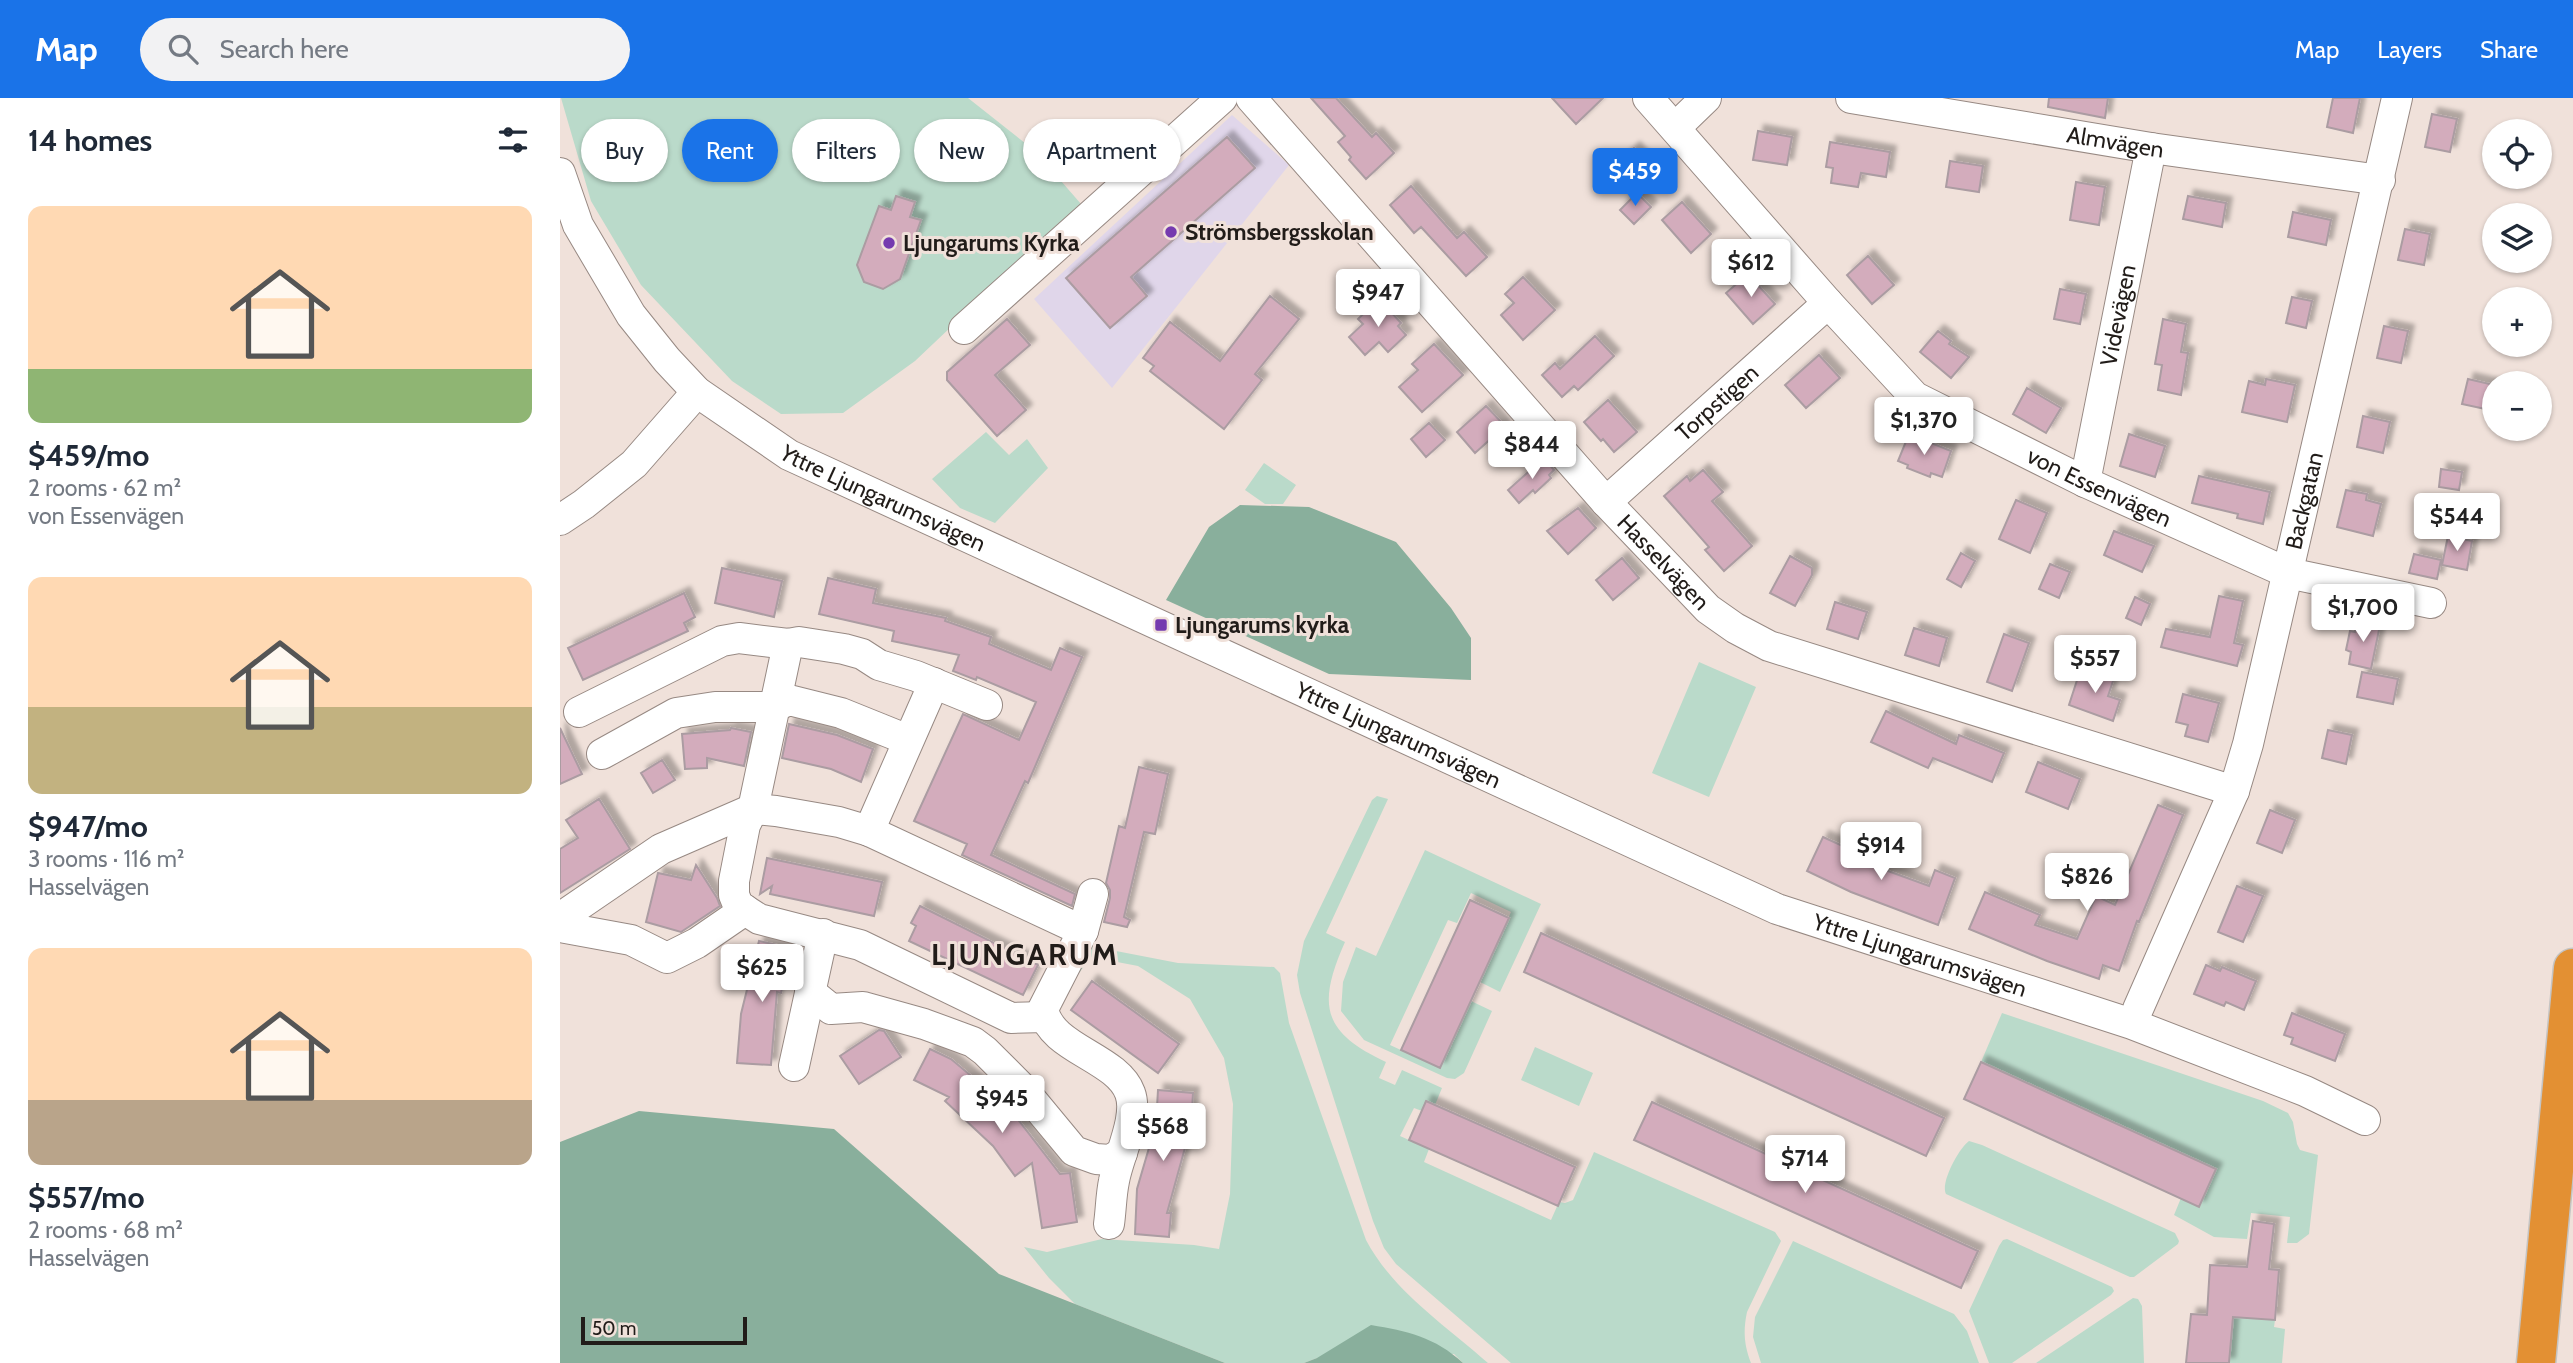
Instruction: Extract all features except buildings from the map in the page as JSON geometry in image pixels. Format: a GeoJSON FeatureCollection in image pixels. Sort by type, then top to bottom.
{"type":"FeatureCollection","features":[{"type":"Feature","properties":{"kind":"highway"},"geometry":{"type":"LineString","coordinates":[[2536,1363],[2573,968]]}},
{"type":"Feature","properties":{"kind":"street"},"geometry":{"type":"LineString","coordinates":[[964,329],[1222,98]]}},
{"type":"Feature","properties":{"kind":"street","name":"Hasselvägen"},"geometry":{"type":"LineString","coordinates":[[1251,98],[1606,502],[1708,609],[1735,628],[1769,646],[2234,791]]}},
{"type":"Feature","properties":{"kind":"street","name":"von Essenvägen"},"geometry":{"type":"LineString","coordinates":[[1648,98],[1828,303],[1915,397],[2085,482],[2288,573],[2431,604]]}},
{"type":"Feature","properties":{"kind":"street"},"geometry":{"type":"LineString","coordinates":[[1676,127],[1706,98]]}},
{"type":"Feature","properties":{"kind":"street","name":"Almvägen"},"geometry":{"type":"LineString","coordinates":[[1851,98],[2151,148],[2380,180]]}},
{"type":"Feature","properties":{"kind":"street","name":"Backgatan"},"geometry":{"type":"LineString","coordinates":[[2138,1009],[2234,791],[2248,744],[2397,98]]}},
{"type":"Feature","properties":{"kind":"street","name":"Videvägen"},"geometry":{"type":"LineString","coordinates":[[2085,482],[2151,148]]}},
{"type":"Feature","properties":{"kind":"street","name":"Yttre Ljungarumsvägen"},"geometry":{"type":"LineString","coordinates":[[560,173],[578,225],[631,315],[667,360],[697,392],[789,455],[1777,909],[2132,1024],[2305,1091],[2365,1120]]}},
{"type":"Feature","properties":{"kind":"street","name":"Torpstigen"},"geometry":{"type":"LineString","coordinates":[[1606,502],[1828,303]]}},
{"type":"Feature","properties":{"kind":"street"},"geometry":{"type":"LineString","coordinates":[[560,520],[634,464],[697,392]]}},
{"type":"Feature","properties":{"kind":"street"},"geometry":{"type":"LineString","coordinates":[[579,712],[722,641],[739,638],[788,644],[799,642],[862,654],[880,665],[916,676],[988,705]]}},
{"type":"Feature","properties":{"kind":"street"},"geometry":{"type":"LineString","coordinates":[[788,644],[734,881],[734,895],[738,905],[759,919],[860,945],[1011,1018],[1045,1017]]}},
{"type":"Feature","properties":{"kind":"street"},"geometry":{"type":"LineString","coordinates":[[869,831],[934,684]]}},
{"type":"Feature","properties":{"kind":"street"},"geometry":{"type":"LineString","coordinates":[[602,754],[676,713],[715,707],[774,707],[789,700],[867,722],[908,740]]}},
{"type":"Feature","properties":{"kind":"street"},"geometry":{"type":"LineString","coordinates":[[560,918],[661,849],[752,809],[839,822],[869,831],[1083,931]]}},
{"type":"Feature","properties":{"kind":"street"},"geometry":{"type":"LineString","coordinates":[[1093,894],[1083,931],[1043,1009],[1054,1031],[1118,1077],[1130,1093],[1132,1106],[1114,1181],[1109,1224]]}},
{"type":"Feature","properties":{"kind":"street"},"geometry":{"type":"LineString","coordinates":[[560,927],[631,940],[667,958],[697,943],[745,910]]}},
{"type":"Feature","properties":{"kind":"street"},"geometry":{"type":"LineString","coordinates":[[794,1066],[823,934]]}},
{"type":"Feature","properties":{"kind":"street"},"geometry":{"type":"LineString","coordinates":[[810,992],[831,1009],[863,1007],[973,1042],[1021,1087],[1074,1151],[1097,1159],[1110,1160],[1122,1153]]}},
{"type":"Feature","properties":{"kind":"street"},"geometry":{"type":"LineString","coordinates":[[985,1051],[1011,1018]]}},
{"type":"Feature","properties":{"kind":"shaded area","name":"Strömsbergsskolan"},"geometry":{"type":"Polygon","coordinates":[[[1232,115],[1289,165],[1112,388],[1034,299],[1160,182],[1181,182],[1181,162],[1232,115]]]}},
{"type":"Feature","properties":{"kind":"green space"},"geometry":{"type":"Polygon","coordinates":[[[561,98],[968,98],[995,119],[914,119],[914,182],[1009,182],[1009,130],[1023,142],[1023,182],[1062,182],[1081,204],[915,361],[843,413],[781,414],[732,381],[641,285],[591,201],[585,182],[668,182],[668,119],[581,119],[581,167],[561,98]]]}},
{"type":"Feature","properties":{"kind":"green space"},"geometry":{"type":"Polygon","coordinates":[[[986,432],[1009,455],[1027,439],[1048,468],[995,523],[960,508],[932,479],[986,432]]]}},
{"type":"Feature","properties":{"kind":"green space"},"geometry":{"type":"Polygon","coordinates":[[[1264,463],[1296,485],[1283,504],[1265,504],[1245,490],[1264,463]]]}},
{"type":"Feature","properties":{"kind":"green space"},"geometry":{"type":"Polygon","coordinates":[[[1240,505],[1309,507],[1396,542],[1451,608],[1471,638],[1471,680],[1329,674],[1166,600],[1209,527],[1240,505]]]}},
{"type":"Feature","properties":{"kind":"green space"},"geometry":{"type":"Polygon","coordinates":[[[1699,662],[1756,687],[1709,797],[1652,773],[1699,662]]]}},
{"type":"Feature","properties":{"kind":"green space"},"geometry":{"type":"Polygon","coordinates":[[[1377,796],[1388,799],[1326,933],[1345,942],[1336,964],[1329,1000],[1331,1014],[1349,1039],[1386,1062],[1379,1078],[1395,1085],[1402,1070],[1442,1088],[1435,1105],[1427,1101],[1422,1111],[1414,1108],[1400,1136],[1429,1149],[1424,1162],[1551,1220],[1559,1202],[1573,1200],[1594,1152],[1775,1232],[1781,1241],[1747,1312],[1745,1338],[1751,1363],[1511,1363],[1396,1264],[1384,1248],[1300,993],[1297,975],[1304,941],[1372,800],[1377,796]]]}},
{"type":"Feature","properties":{"kind":"green space"},"geometry":{"type":"Polygon","coordinates":[[[1425,850],[1541,904],[1500,992],[1480,982],[1511,912],[1471,893],[1457,923],[1448,920],[1390,1045],[1440,1068],[1471,1001],[1492,1011],[1464,1073],[1455,1079],[1447,1078],[1364,1040],[1341,1011],[1343,982],[1356,947],[1376,956],[1425,850]]]}},
{"type":"Feature","properties":{"kind":"green space"},"geometry":{"type":"Polygon","coordinates":[[[1085,945],[1178,963],[1274,967],[1280,973],[1289,1023],[1366,1240],[1390,1275],[1405,1291],[1488,1363],[1463,1363],[1454,1354],[1317,1358],[1304,1363],[1225,1363],[1075,1304],[1049,1278],[1024,1247],[1047,1252],[1102,1239],[1219,1249],[1230,1194],[1233,1104],[1224,1058],[1190,999],[1138,966],[1091,957],[1052,1016],[1085,945]]]}},
{"type":"Feature","properties":{"kind":"green space"},"geometry":{"type":"Polygon","coordinates":[[[2002,1013],[2263,1101],[2288,1113],[2300,1150],[2318,1155],[2309,1234],[2297,1243],[2287,1243],[2290,1217],[2251,1213],[2247,1239],[2214,1237],[2174,1215],[2181,1198],[2200,1206],[2216,1169],[1981,1062],[2002,1013]]]}},
{"type":"Feature","properties":{"kind":"green space"},"geometry":{"type":"Polygon","coordinates":[[[1535,1047],[1593,1073],[1579,1106],[1521,1080],[1535,1047]]]}},
{"type":"Feature","properties":{"kind":"green space"},"geometry":{"type":"Polygon","coordinates":[[[639,1111],[834,1129],[999,1274],[1225,1363],[560,1363],[560,1142],[639,1111]]]}},
{"type":"Feature","properties":{"kind":"green space"},"geometry":{"type":"Polygon","coordinates":[[[1969,1141],[2175,1233],[2178,1244],[2134,1277],[2130,1277],[1946,1194],[1946,1182],[1952,1166],[1969,1141]]]}},
{"type":"Feature","properties":{"kind":"green space"},"geometry":{"type":"Polygon","coordinates":[[[2007,1239],[2112,1287],[2114,1291],[2012,1363],[1989,1363],[1969,1311],[1999,1246],[2007,1239]]]}},
{"type":"Feature","properties":{"kind":"green space"},"geometry":{"type":"Polygon","coordinates":[[[1793,1241],[1954,1314],[1967,1331],[1979,1363],[1761,1363],[1753,1337],[1755,1317],[1793,1241]]]}},
{"type":"Feature","properties":{"kind":"green space"},"geometry":{"type":"Polygon","coordinates":[[[2133,1298],[2138,1299],[2142,1306],[2144,1363],[2036,1363],[2133,1298]]]}},
{"type":"Feature","properties":{"kind":"green space"},"geometry":{"type":"Polygon","coordinates":[[[2233,1317],[2275,1320],[2274,1327],[2285,1329],[2282,1363],[2229,1363],[2233,1317]]]}},
{"type":"Feature","properties":{"kind":"green space"},"geometry":{"type":"Polygon","coordinates":[[[1371,1325],[1420,1336],[1442,1347],[1463,1363],[1304,1363],[1371,1325]]]}},
{"type":"Feature","properties":{"kind":"place","name":"Strömsbergsskolan"},"geometry":{"type":"Point","coordinates":[1171,232]}},
{"type":"Feature","properties":{"kind":"place","name":"Ljungarums Kyrka"},"geometry":{"type":"Point","coordinates":[889,243]}},
{"type":"Feature","properties":{"kind":"place","name":"Ljungarums kyrka"},"geometry":{"type":"Point","coordinates":[1161,625]}},
{"type":"Feature","properties":{"kind":"district","name":"LJUNGARUM"},"geometry":{"type":"Point","coordinates":[1025,955]}}]}
